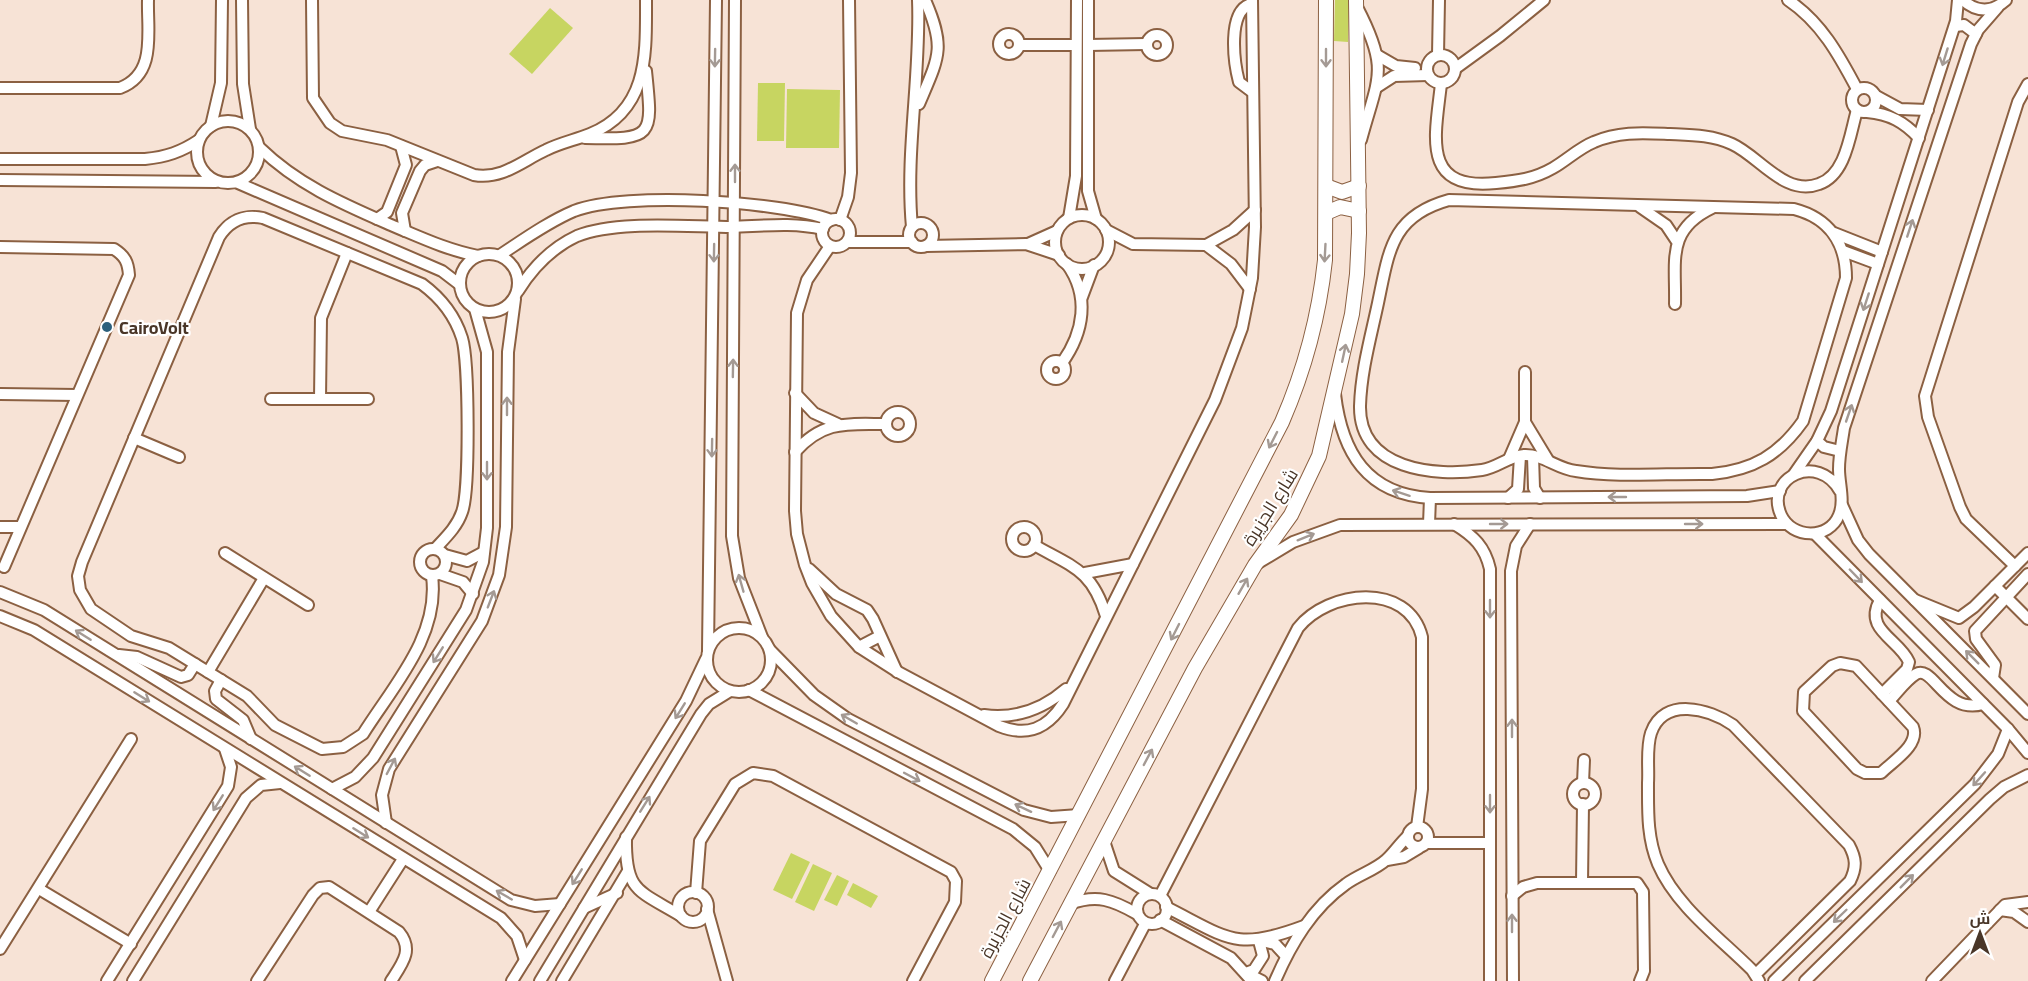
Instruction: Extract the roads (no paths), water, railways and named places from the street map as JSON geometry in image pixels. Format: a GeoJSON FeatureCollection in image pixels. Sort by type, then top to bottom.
{"type":"FeatureCollection","features":[{"type":"Feature","properties":{"kind":"main road","name":"شارع الجزيرة"},"geometry":{"type":"LineString","coordinates":[[992,981],[1261,464],[1296,390],[1316,326],[1322,294],[1326,213],[1326,0]]}},
{"type":"Feature","properties":{"kind":"main road","name":"شارع الجزيرة"},"geometry":{"type":"LineString","coordinates":[[1030,981],[1195,668],[1255,565],[1291,515],[1311,476],[1326,435],[1353,304],[1359,211],[1356,3]]}},
{"type":"Feature","properties":{"kind":"main road"},"geometry":{"type":"LineString","coordinates":[[1326,186],[1342,192],[1359,186]]}},
{"type":"Feature","properties":{"kind":"main road"},"geometry":{"type":"LineString","coordinates":[[1326,213],[1340,207],[1359,211]]}},
{"type":"Feature","properties":{"kind":"street"},"geometry":{"type":"LineString","coordinates":[[0,87],[120,88],[131,84],[145,66],[148,0]]}},
{"type":"Feature","properties":{"kind":"street"},"geometry":{"type":"LineString","coordinates":[[0,159],[146,159],[174,154],[199,140],[211,126],[221,83],[222,0]]}},
{"type":"Feature","properties":{"kind":"street"},"geometry":{"type":"LineString","coordinates":[[243,0],[243,84],[250,129],[260,148],[306,186],[440,246],[478,256],[500,255],[554,221],[594,205],[616,202],[735,202],[802,212],[836,220],[849,226],[850,237],[839,247],[830,246],[823,239],[823,229]]}},
{"type":"Feature","properties":{"kind":"street"},"geometry":{"type":"LineString","coordinates":[[312,0],[311,87],[313,98],[320,111],[342,131],[400,146],[474,175],[496,176],[547,150],[604,127],[627,106],[642,78],[645,63]]}},
{"type":"Feature","properties":{"kind":"street"},"geometry":{"type":"LineString","coordinates":[[579,138],[627,139],[644,130],[650,110],[645,63],[646,0]]}},
{"type":"Feature","properties":{"kind":"street"},"geometry":{"type":"LineString","coordinates":[[716,0],[707,654],[713,679],[730,691]]}},
{"type":"Feature","properties":{"kind":"street"},"geometry":{"type":"LineString","coordinates":[[735,0],[732,536],[739,578],[762,637],[770,650],[813,695],[848,719],[1024,810],[1051,818],[1079,815]]}},
{"type":"Feature","properties":{"kind":"street"},"geometry":{"type":"LineString","coordinates":[[475,309],[497,312],[507,307],[544,258],[579,235],[612,228],[785,224],[823,229],[836,220],[848,197],[851,173],[849,0]]}},
{"type":"Feature","properties":{"kind":"street"},"geometry":{"type":"LineString","coordinates":[[912,242],[910,232],[918,64],[918,0]]}},
{"type":"Feature","properties":{"kind":"street"},"geometry":{"type":"LineString","coordinates":[[915,112],[934,69],[939,44],[934,20],[925,0]]}},
{"type":"Feature","properties":{"kind":"street"},"geometry":{"type":"LineString","coordinates":[[1070,218],[1076,176],[1077,0]]}},
{"type":"Feature","properties":{"kind":"street"},"geometry":{"type":"LineString","coordinates":[[1088,0],[1088,191],[1096,219],[1106,230],[1133,244]]}},
{"type":"Feature","properties":{"kind":"street"},"geometry":{"type":"LineString","coordinates":[[1431,0],[1438,17]]}},
{"type":"Feature","properties":{"kind":"street"},"geometry":{"type":"LineString","coordinates":[[1438,55],[1439,0]]}},
{"type":"Feature","properties":{"kind":"street"},"geometry":{"type":"LineString","coordinates":[[1377,55],[1396,66],[1427,71],[1433,81],[1442,84],[1452,79],[1456,68],[1544,0]]}},
{"type":"Feature","properties":{"kind":"street"},"geometry":{"type":"LineString","coordinates":[[1788,0],[1802,9],[1830,40],[1857,89]]}},
{"type":"Feature","properties":{"kind":"street"},"geometry":{"type":"LineString","coordinates":[[1786,524],[1779,511],[1780,491],[1817,441],[1831,411],[1954,26],[1958,0]]}},
{"type":"Feature","properties":{"kind":"street"},"geometry":{"type":"LineString","coordinates":[[1963,0],[1978,9],[2002,3]]}},
{"type":"Feature","properties":{"kind":"street"},"geometry":{"type":"LineString","coordinates":[[1251,92],[1239,82],[1233,44],[1240,13],[1252,2]]}},
{"type":"Feature","properties":{"kind":"street"},"geometry":{"type":"LineString","coordinates":[[830,246],[807,280],[800,296],[796,331],[797,534],[812,583],[831,616],[860,647],[898,672],[1013,732],[1028,732],[1043,726],[1054,717],[1133,564],[1226,377],[1242,328],[1254,253],[1252,2]]}},
{"type":"Feature","properties":{"kind":"street"},"geometry":{"type":"LineString","coordinates":[[1356,3],[1380,66],[1377,87],[1358,152]]}},
{"type":"Feature","properties":{"kind":"street"},"geometry":{"type":"LineString","coordinates":[[2002,3],[1976,34],[1844,428],[1840,451],[1840,491],[1842,506],[1858,540],[1869,554],[2028,714]]}},
{"type":"Feature","properties":{"kind":"street"},"geometry":{"type":"LineString","coordinates":[[919,25],[934,20]]}},
{"type":"Feature","properties":{"kind":"street"},"geometry":{"type":"LineString","coordinates":[[1954,26],[1964,26],[1976,34]]}},
{"type":"Feature","properties":{"kind":"street"},"geometry":{"type":"LineString","coordinates":[[1019,45],[1076,45]]}},
{"type":"Feature","properties":{"kind":"street"},"geometry":{"type":"LineString","coordinates":[[1088,45],[1146,45]]}},
{"type":"Feature","properties":{"kind":"street"},"geometry":{"type":"LineString","coordinates":[[1427,71],[1431,60],[1438,55],[1450,57],[1456,68]]}},
{"type":"Feature","properties":{"kind":"street"},"geometry":{"type":"LineString","coordinates":[[918,64],[934,69]]}},
{"type":"Feature","properties":{"kind":"street"},"geometry":{"type":"LineString","coordinates":[[1377,87],[1394,76],[1427,71]]}},
{"type":"Feature","properties":{"kind":"street"},"geometry":{"type":"LineString","coordinates":[[1442,84],[1437,116],[1438,158],[1444,171],[1454,180],[1470,184],[1528,179],[1554,168],[1593,142],[1630,132],[1709,135],[1746,151],[1785,180],[1803,186],[1819,185],[1832,176],[1841,163],[1862,111],[1875,106],[1876,96]]}},
{"type":"Feature","properties":{"kind":"street"},"geometry":{"type":"LineString","coordinates":[[2015,566],[1966,519],[1928,417],[1926,396],[2018,102],[2028,84]]}},
{"type":"Feature","properties":{"kind":"street"},"geometry":{"type":"LineString","coordinates":[[1857,89],[1868,88],[1876,96],[1900,109],[1928,110]]}},
{"type":"Feature","properties":{"kind":"street"},"geometry":{"type":"LineString","coordinates":[[1857,89],[1851,100],[1862,111],[1891,116],[1901,121],[1919,138]]}},
{"type":"Feature","properties":{"kind":"street"},"geometry":{"type":"LineString","coordinates":[[211,126],[231,121],[250,129]]}},
{"type":"Feature","properties":{"kind":"street"},"geometry":{"type":"LineString","coordinates":[[199,140],[196,150],[201,169],[216,182]]}},
{"type":"Feature","properties":{"kind":"street"},"geometry":{"type":"LineString","coordinates":[[377,219],[387,212],[406,165],[400,146]]}},
{"type":"Feature","properties":{"kind":"street"},"geometry":{"type":"LineString","coordinates":[[238,183],[255,170],[260,148]]}},
{"type":"Feature","properties":{"kind":"street"},"geometry":{"type":"LineString","coordinates":[[405,231],[402,213],[420,171],[425,165],[437,160]]}},
{"type":"Feature","properties":{"kind":"street"},"geometry":{"type":"LineString","coordinates":[[0,180],[238,183],[442,271],[459,284]]}},
{"type":"Feature","properties":{"kind":"street"},"geometry":{"type":"LineString","coordinates":[[912,194],[930,227],[933,238],[926,246]]}},
{"type":"Feature","properties":{"kind":"street"},"geometry":{"type":"LineString","coordinates":[[1834,233],[1843,251],[1846,279],[1803,421],[1790,439],[1774,454],[1755,465],[1734,472],[1712,474],[1584,472],[1566,469],[1533,456],[1515,457],[1481,470],[1422,471],[1391,461],[1369,438],[1360,407],[1365,365],[1389,249],[1398,231],[1412,216],[1429,206],[1449,201],[1794,209],[1816,218],[1834,233],[1882,252]]}},
{"type":"Feature","properties":{"kind":"street"},"geometry":{"type":"LineString","coordinates":[[1637,205],[1666,225],[1677,240]]}},
{"type":"Feature","properties":{"kind":"street"},"geometry":{"type":"LineString","coordinates":[[1675,304],[1677,240],[1686,225],[1700,214],[1715,207]]}},
{"type":"Feature","properties":{"kind":"street"},"geometry":{"type":"LineString","coordinates":[[1106,252],[1133,244],[1206,245],[1233,230],[1255,210]]}},
{"type":"Feature","properties":{"kind":"street"},"geometry":{"type":"LineString","coordinates":[[1026,244],[1057,231],[1070,218],[1078,215],[1096,219]]}},
{"type":"Feature","properties":{"kind":"street"},"geometry":{"type":"LineString","coordinates":[[248,216],[263,218],[422,284],[446,306],[462,339],[467,363],[466,497],[460,518],[440,552],[446,566],[436,575],[433,605],[425,636],[363,734],[349,745],[329,749],[308,744],[275,725],[252,700],[221,680],[163,646],[126,634],[91,609],[80,590],[78,576],[82,562],[219,237],[227,226],[248,216]]}},
{"type":"Feature","properties":{"kind":"street"},"geometry":{"type":"LineString","coordinates":[[912,227],[917,223],[930,227],[958,245]]}},
{"type":"Feature","properties":{"kind":"street"},"geometry":{"type":"LineString","coordinates":[[335,248],[342,228]]}},
{"type":"Feature","properties":{"kind":"street"},"geometry":{"type":"LineString","coordinates":[[1082,298],[1094,266],[1106,252],[1108,245],[1106,230]]}},
{"type":"Feature","properties":{"kind":"street"},"geometry":{"type":"LineString","coordinates":[[1057,231],[1056,247],[1077,280],[1082,298],[1081,325],[1062,363]]}},
{"type":"Feature","properties":{"kind":"street"},"geometry":{"type":"LineString","coordinates":[[847,242],[912,242],[926,246],[1026,244],[1045,248],[1059,255]]}},
{"type":"Feature","properties":{"kind":"street"},"geometry":{"type":"LineString","coordinates":[[1206,245],[1231,264],[1250,288]]}},
{"type":"Feature","properties":{"kind":"street"},"geometry":{"type":"LineString","coordinates":[[0,247],[114,249],[123,255],[128,264],[129,275],[19,527],[4,567]]}},
{"type":"Feature","properties":{"kind":"street"},"geometry":{"type":"LineString","coordinates":[[1843,251],[1878,264]]}},
{"type":"Feature","properties":{"kind":"street"},"geometry":{"type":"LineString","coordinates":[[320,399],[321,318],[347,253]]}},
{"type":"Feature","properties":{"kind":"street"},"geometry":{"type":"LineString","coordinates":[[386,823],[382,795],[389,769],[482,621],[499,575],[506,527],[508,352],[518,274],[500,255]]}},
{"type":"Feature","properties":{"kind":"street"},"geometry":{"type":"LineString","coordinates":[[332,789],[355,777],[373,758],[466,610],[484,552],[487,528],[487,352],[475,309],[462,294],[459,284],[461,272],[468,262],[478,256]]}},
{"type":"Feature","properties":{"kind":"street"},"geometry":{"type":"LineString","coordinates":[[1067,264],[1085,268],[1094,266]]}},
{"type":"Feature","properties":{"kind":"street"},"geometry":{"type":"LineString","coordinates":[[1508,498],[1518,489],[1515,457],[1525,422],[1525,372]]}},
{"type":"Feature","properties":{"kind":"street"},"geometry":{"type":"LineString","coordinates":[[795,393],[814,413],[838,424]]}},
{"type":"Feature","properties":{"kind":"street"},"geometry":{"type":"LineString","coordinates":[[1335,393],[1344,438],[1354,458],[1369,475],[1402,494],[1430,498],[1540,498],[1747,496],[1780,491]]}},
{"type":"Feature","properties":{"kind":"street"},"geometry":{"type":"LineString","coordinates":[[0,394],[77,395]]}},
{"type":"Feature","properties":{"kind":"street"},"geometry":{"type":"LineString","coordinates":[[271,399],[368,399]]}},
{"type":"Feature","properties":{"kind":"street"},"geometry":{"type":"LineString","coordinates":[[814,413],[814,434]]}},
{"type":"Feature","properties":{"kind":"street"},"geometry":{"type":"LineString","coordinates":[[1525,422],[1549,461]]}},
{"type":"Feature","properties":{"kind":"street"},"geometry":{"type":"LineString","coordinates":[[795,452],[814,434],[838,424],[886,424]]}},
{"type":"Feature","properties":{"kind":"street"},"geometry":{"type":"LineString","coordinates":[[134,438],[180,457]]}},
{"type":"Feature","properties":{"kind":"street"},"geometry":{"type":"LineString","coordinates":[[1817,441],[1824,447],[1840,451]]}},
{"type":"Feature","properties":{"kind":"street"},"geometry":{"type":"LineString","coordinates":[[1533,456],[1534,488],[1540,498]]}},
{"type":"Feature","properties":{"kind":"street"},"geometry":{"type":"LineString","coordinates":[[1793,475],[1802,471],[1821,472],[1836,483],[1840,491]]}},
{"type":"Feature","properties":{"kind":"street"},"geometry":{"type":"LineString","coordinates":[[1429,524],[1430,498]]}},
{"type":"Feature","properties":{"kind":"street"},"geometry":{"type":"LineString","coordinates":[[1255,565],[1293,542],[1340,525],[1786,524],[1804,534],[1815,534],[1833,524],[1842,506]]}},
{"type":"Feature","properties":{"kind":"street"},"geometry":{"type":"LineString","coordinates":[[1454,524],[1479,542],[1486,555],[1490,584],[1490,981]]}},
{"type":"Feature","properties":{"kind":"street"},"geometry":{"type":"LineString","coordinates":[[1515,980],[1512,896],[1511,584],[1514,553],[1530,524]]}},
{"type":"Feature","properties":{"kind":"street"},"geometry":{"type":"LineString","coordinates":[[0,527],[19,527]]}},
{"type":"Feature","properties":{"kind":"street"},"geometry":{"type":"LineString","coordinates":[[1815,534],[2008,729],[2028,753]]}},
{"type":"Feature","properties":{"kind":"street"},"geometry":{"type":"LineString","coordinates":[[1034,545],[1085,573],[1102,601],[1106,616]]}},
{"type":"Feature","properties":{"kind":"street"},"geometry":{"type":"LineString","coordinates":[[472,594],[463,582],[425,573],[420,563],[424,552],[440,552],[453,560],[466,561],[484,552]]}},
{"type":"Feature","properties":{"kind":"street"},"geometry":{"type":"LineString","coordinates":[[225,553],[308,605]]}},
{"type":"Feature","properties":{"kind":"street"},"geometry":{"type":"LineString","coordinates":[[1913,600],[1934,605],[1953,618],[1965,615],[2028,553]]}},
{"type":"Feature","properties":{"kind":"street"},"geometry":{"type":"LineString","coordinates":[[1085,573],[1133,564]]}},
{"type":"Feature","properties":{"kind":"street"},"geometry":{"type":"LineString","coordinates":[[805,565],[826,586],[867,610],[898,672]]}},
{"type":"Feature","properties":{"kind":"street"},"geometry":{"type":"LineString","coordinates":[[1993,678],[1996,672],[1995,665],[1974,635],[1985,618],[2028,574]]}},
{"type":"Feature","properties":{"kind":"street"},"geometry":{"type":"LineString","coordinates":[[208,672],[264,578]]}},
{"type":"Feature","properties":{"kind":"street"},"geometry":{"type":"LineString","coordinates":[[1490,584],[1511,584]]}},
{"type":"Feature","properties":{"kind":"street"},"geometry":{"type":"LineString","coordinates":[[1995,586],[2028,619]]}},
{"type":"Feature","properties":{"kind":"street"},"geometry":{"type":"LineString","coordinates":[[0,592],[28,602],[116,655],[511,900],[535,906],[560,904]]}},
{"type":"Feature","properties":{"kind":"street"},"geometry":{"type":"LineString","coordinates":[[831,616],[845,598]]}},
{"type":"Feature","properties":{"kind":"street"},"geometry":{"type":"LineString","coordinates":[[1161,894],[1298,628],[1313,612],[1332,602],[1353,598],[1394,601],[1413,615],[1422,637],[1422,789],[1418,827],[1386,860],[1338,890],[1304,926],[1286,956],[1275,981]]}},
{"type":"Feature","properties":{"kind":"street"},"geometry":{"type":"LineString","coordinates":[[1880,600],[1875,611],[1877,625],[1909,662],[1907,669],[1885,698]]}},
{"type":"Feature","properties":{"kind":"street"},"geometry":{"type":"LineString","coordinates":[[1974,607],[1985,618]]}},
{"type":"Feature","properties":{"kind":"street"},"geometry":{"type":"LineString","coordinates":[[0,616],[34,630],[501,918],[518,936],[525,960]]}},
{"type":"Feature","properties":{"kind":"street"},"geometry":{"type":"LineString","coordinates":[[512,981],[686,701],[712,641],[727,630],[746,628],[762,637]]}},
{"type":"Feature","properties":{"kind":"street"},"geometry":{"type":"LineString","coordinates":[[860,647],[880,636]]}},
{"type":"Feature","properties":{"kind":"street"},"geometry":{"type":"LineString","coordinates":[[749,690],[765,678],[770,669],[770,650]]}},
{"type":"Feature","properties":{"kind":"street"},"geometry":{"type":"LineString","coordinates":[[116,655],[137,657],[181,677],[188,675],[195,664]]}},
{"type":"Feature","properties":{"kind":"street"},"geometry":{"type":"LineString","coordinates":[[1840,663],[1856,666],[1885,698],[1913,727],[1915,738],[1881,772],[1873,775],[1857,769],[1803,711],[1801,704],[1804,692],[1832,666],[1840,663]]}},
{"type":"Feature","properties":{"kind":"street"},"geometry":{"type":"LineString","coordinates":[[1885,698],[1914,675],[1921,673],[1928,675],[1955,703],[1969,706],[1983,704]]}},
{"type":"Feature","properties":{"kind":"street"},"geometry":{"type":"LineString","coordinates":[[221,680],[215,691],[216,699],[243,720],[251,739]]}},
{"type":"Feature","properties":{"kind":"street"},"geometry":{"type":"LineString","coordinates":[[978,714],[994,716],[1028,712],[1058,697],[1070,686]]}},
{"type":"Feature","properties":{"kind":"street"},"geometry":{"type":"LineString","coordinates":[[540,981],[701,714],[719,696],[730,691],[749,690],[1013,830],[1035,847],[1050,871]]}},
{"type":"Feature","properties":{"kind":"street"},"geometry":{"type":"LineString","coordinates":[[1756,974],[1851,881],[1854,872],[1854,853],[1849,845],[1733,725],[1710,712],[1684,709],[1673,711],[1656,724],[1649,745],[1648,813],[1653,851],[1663,874],[1676,895],[1756,974],[1776,979],[1975,784],[1998,754],[2008,729]]}},
{"type":"Feature","properties":{"kind":"street"},"geometry":{"type":"LineString","coordinates":[[0,949],[39,890],[131,739]]}},
{"type":"Feature","properties":{"kind":"street"},"geometry":{"type":"LineString","coordinates":[[107,981],[228,786],[231,767],[225,749]]}},
{"type":"Feature","properties":{"kind":"street"},"geometry":{"type":"LineString","coordinates":[[1583,783],[1584,760]]}},
{"type":"Feature","properties":{"kind":"street"},"geometry":{"type":"LineString","coordinates":[[696,893],[696,863],[700,841],[735,784],[753,773],[773,776],[951,872],[957,891],[954,902],[913,981]]}},
{"type":"Feature","properties":{"kind":"street"},"geometry":{"type":"LineString","coordinates":[[1805,981],[1990,799],[2004,787],[2028,775]]}},
{"type":"Feature","properties":{"kind":"street"},"geometry":{"type":"LineString","coordinates":[[133,981],[246,798],[261,785],[280,783]]}},
{"type":"Feature","properties":{"kind":"street"},"geometry":{"type":"LineString","coordinates":[[1583,783],[1593,787],[1595,793],[1590,803],[1583,804],[1576,800],[1574,793],[1576,786],[1583,783]]}},
{"type":"Feature","properties":{"kind":"street"},"geometry":{"type":"LineString","coordinates":[[1582,882],[1583,804]]}},
{"type":"Feature","properties":{"kind":"street"},"geometry":{"type":"LineString","coordinates":[[1386,860],[1404,857],[1423,845],[1428,834],[1418,827]]}},
{"type":"Feature","properties":{"kind":"street"},"geometry":{"type":"LineString","coordinates":[[1408,836],[1410,844],[1490,843]]}},
{"type":"Feature","properties":{"kind":"street"},"geometry":{"type":"LineString","coordinates":[[626,837],[628,871],[634,887],[694,922],[703,918],[707,909]]}},
{"type":"Feature","properties":{"kind":"street"},"geometry":{"type":"LineString","coordinates":[[1104,841],[1114,871],[1149,893],[1161,894],[1166,900],[1166,908],[1161,920],[1153,924],[1145,924]]}},
{"type":"Feature","properties":{"kind":"street"},"geometry":{"type":"LineString","coordinates":[[369,912],[403,859]]}},
{"type":"Feature","properties":{"kind":"street"},"geometry":{"type":"LineString","coordinates":[[1512,863],[1522,876],[1537,883]]}},
{"type":"Feature","properties":{"kind":"street"},"geometry":{"type":"LineString","coordinates":[[562,981],[628,871]]}},
{"type":"Feature","properties":{"kind":"street"},"geometry":{"type":"LineString","coordinates":[[1512,896],[1523,887],[1537,883],[1633,882],[1642,888],[1644,971],[1640,981]]}},
{"type":"Feature","properties":{"kind":"street"},"geometry":{"type":"LineString","coordinates":[[257,981],[313,895],[320,888],[329,887],[399,932],[406,940],[407,951],[391,981]]}},
{"type":"Feature","properties":{"kind":"street"},"geometry":{"type":"LineString","coordinates":[[584,908],[634,887]]}},
{"type":"Feature","properties":{"kind":"street"},"geometry":{"type":"LineString","coordinates":[[39,890],[131,944]]}},
{"type":"Feature","properties":{"kind":"street"},"geometry":{"type":"LineString","coordinates":[[681,916],[679,902],[686,894],[696,893],[705,899],[727,981]]}},
{"type":"Feature","properties":{"kind":"street"},"geometry":{"type":"LineString","coordinates":[[1137,914],[1144,897],[1149,893]]}},
{"type":"Feature","properties":{"kind":"street"},"geometry":{"type":"LineString","coordinates":[[1070,904],[1086,898],[1102,898],[1137,914],[1145,924]]}},
{"type":"Feature","properties":{"kind":"street"},"geometry":{"type":"LineString","coordinates":[[1932,981],[2000,910],[2012,902],[2028,902]]}},
{"type":"Feature","properties":{"kind":"street"},"geometry":{"type":"LineString","coordinates":[[1166,908],[1230,939],[1259,940],[1275,944],[1286,956]]}},
{"type":"Feature","properties":{"kind":"street"},"geometry":{"type":"LineString","coordinates":[[2000,910],[2014,912],[2028,922]]}},
{"type":"Feature","properties":{"kind":"street"},"geometry":{"type":"LineString","coordinates":[[1161,920],[1231,958],[1249,977],[1262,981]]}},
{"type":"Feature","properties":{"kind":"street"},"geometry":{"type":"LineString","coordinates":[[1115,981],[1145,924]]}},
{"type":"Feature","properties":{"kind":"street"},"geometry":{"type":"LineString","coordinates":[[1259,940],[1304,926]]}},
{"type":"Feature","properties":{"kind":"street"},"geometry":{"type":"LineString","coordinates":[[1249,977],[1263,956],[1259,940]]}},
{"type":"Feature","properties":{"kind":"place","name":"CairoVolt"},"geometry":{"type":"Point","coordinates":[107,327]}}]}
